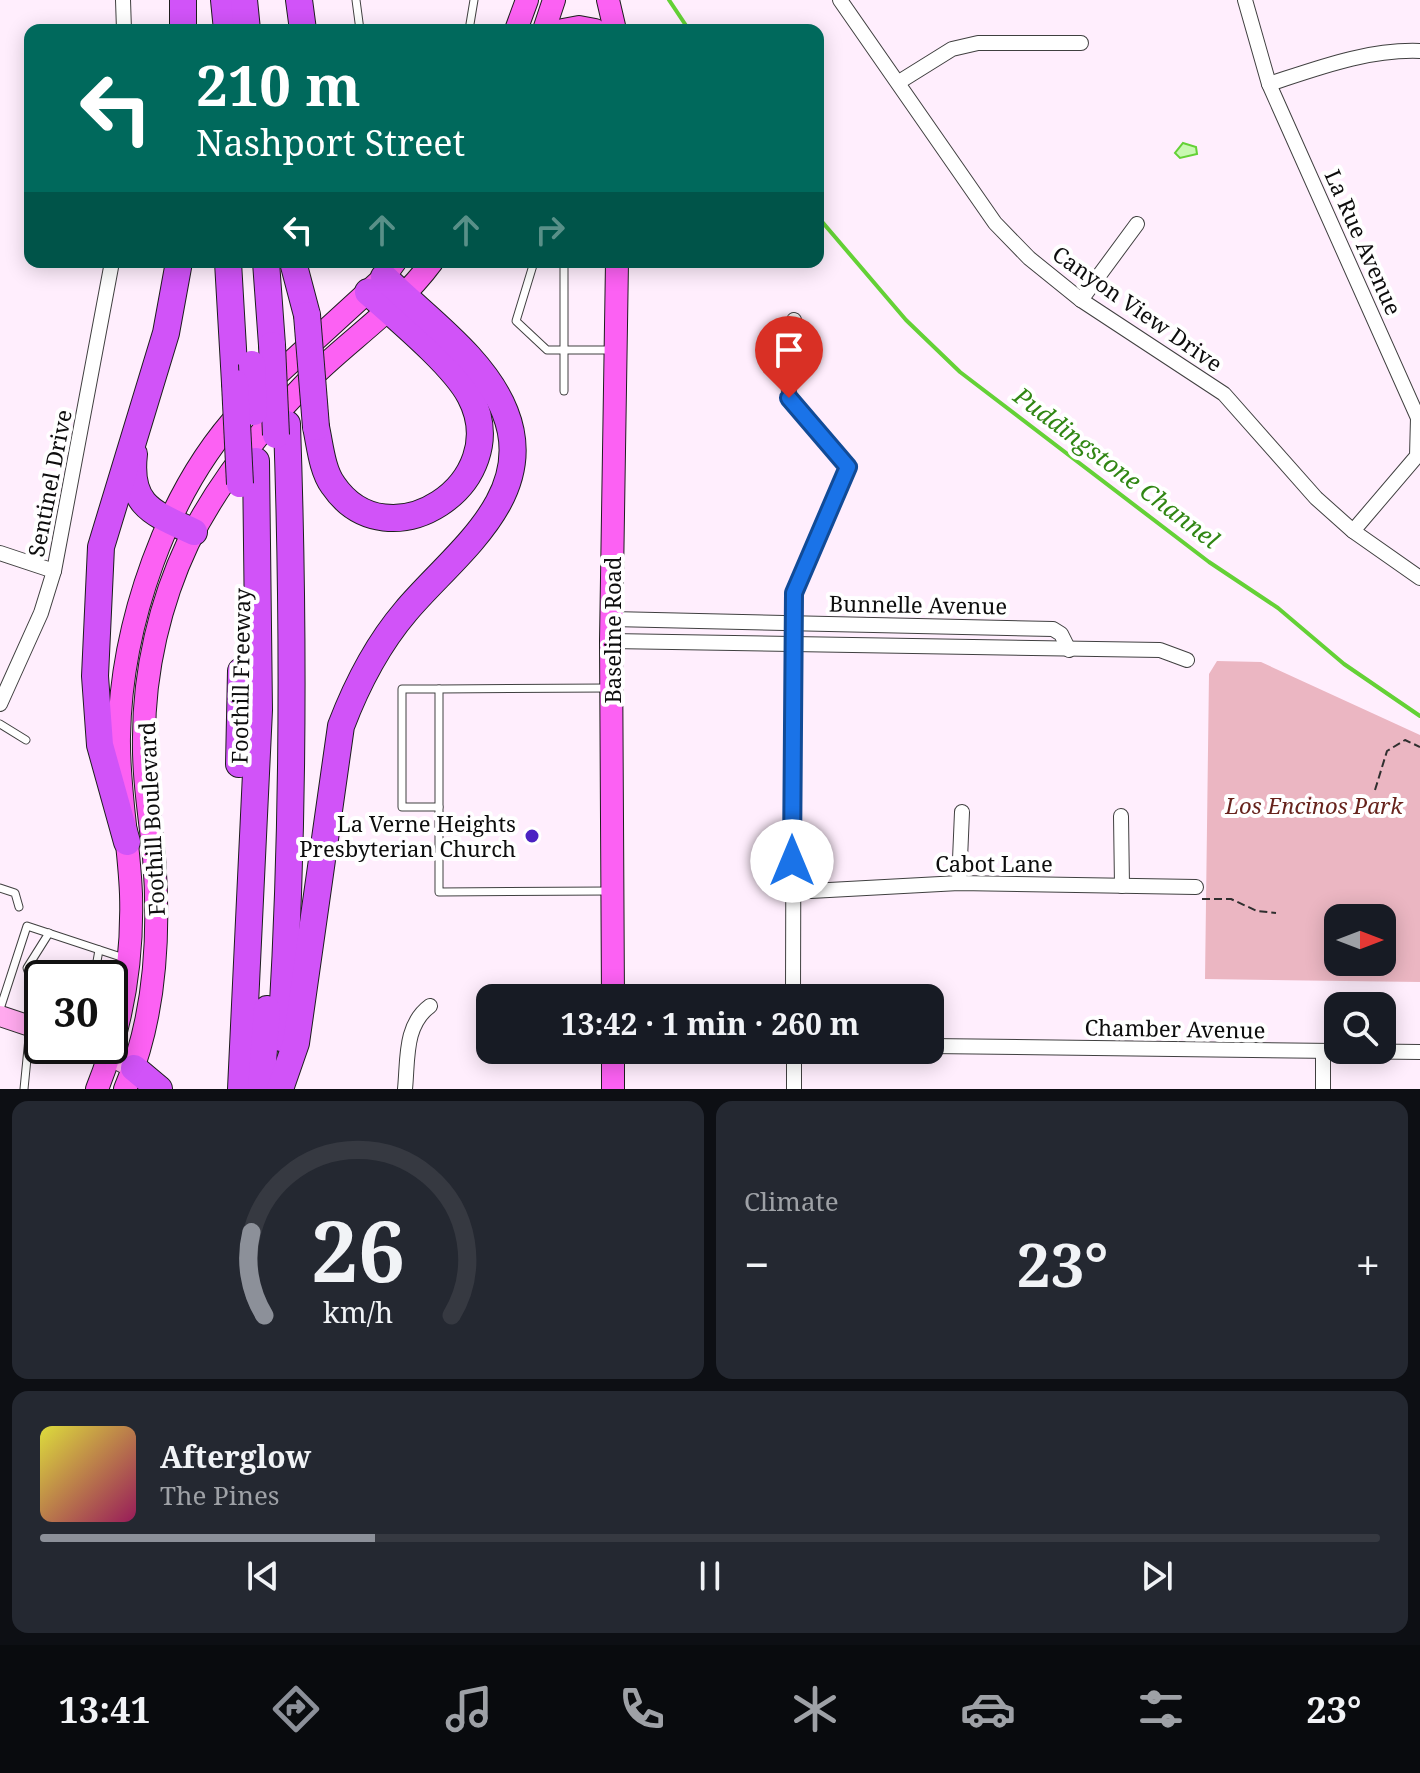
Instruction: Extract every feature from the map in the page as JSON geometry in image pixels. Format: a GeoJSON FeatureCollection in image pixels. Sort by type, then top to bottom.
{"type":"FeatureCollection","features":[{"type":"Feature","properties":{"kind":"highway"},"geometry":{"type":"LineString","coordinates":[[183,0],[183,24]]}},
{"type":"Feature","properties":{"kind":"highway"},"geometry":{"type":"LineString","coordinates":[[207,0],[209,24]]}},
{"type":"Feature","properties":{"kind":"highway"},"geometry":{"type":"LineString","coordinates":[[224,0],[226,24]]}},
{"type":"Feature","properties":{"kind":"highway"},"geometry":{"type":"LineString","coordinates":[[244,0],[246,24]]}},
{"type":"Feature","properties":{"kind":"highway"},"geometry":{"type":"LineString","coordinates":[[260,0],[262,24]]}},
{"type":"Feature","properties":{"kind":"highway"},"geometry":{"type":"LineString","coordinates":[[299,0],[302,24]]}},
{"type":"Feature","properties":{"kind":"highway"},"geometry":{"type":"LineString","coordinates":[[127,842],[100,745],[95,676],[101,547],[117,486],[136,438],[166,333],[178,268]]}},
{"type":"Feature","properties":{"kind":"highway","name":"Foothill Freeway"},"geometry":{"type":"LineString","coordinates":[[225,1089],[236,922],[244,374],[229,268]]}},
{"type":"Feature","properties":{"kind":"highway"},"geometry":{"type":"LineString","coordinates":[[241,1089],[259,710],[256,461],[244,374],[246,268]]}},
{"type":"Feature","properties":{"kind":"highway"},"geometry":{"type":"LineString","coordinates":[[267,268],[277,341],[295,638],[289,923],[279,1089]]}},
{"type":"Feature","properties":{"kind":"highway"},"geometry":{"type":"LineString","coordinates":[[277,341],[279,268]]}},
{"type":"Feature","properties":{"kind":"highway"},"geometry":{"type":"LineString","coordinates":[[295,268],[307,315],[316,427],[332,484],[364,511],[400,517],[434,509],[456,493],[471,472],[479,423],[470,396],[397,304],[383,277]]}},
{"type":"Feature","properties":{"kind":"highway"},"geometry":{"type":"LineString","coordinates":[[279,1089],[296,1043],[341,726],[353,694],[383,641],[407,609],[476,535],[500,504],[510,473],[506,413],[493,391],[473,363],[397,304]]}},
{"type":"Feature","properties":{"kind":"highway"},"geometry":{"type":"LineString","coordinates":[[261,1089],[277,809],[282,429]]}},
{"type":"Feature","properties":{"kind":"highway"},"geometry":{"type":"LineString","coordinates":[[136,438],[132,469],[139,501],[182,527]]}},
{"type":"Feature","properties":{"kind":"highway"},"geometry":{"type":"LineString","coordinates":[[130,1079],[159,1089]]}},
{"type":"Feature","properties":{"kind":"main road"},"geometry":{"type":"LineString","coordinates":[[518,24],[527,0]]}},
{"type":"Feature","properties":{"kind":"main road"},"geometry":{"type":"LineString","coordinates":[[546,24],[554,0]]}},
{"type":"Feature","properties":{"kind":"main road"},"geometry":{"type":"LineString","coordinates":[[608,0],[614,24]]}},
{"type":"Feature","properties":{"kind":"main road","name":"Foothill Boulevard"},"geometry":{"type":"LineString","coordinates":[[130,1079],[153,980],[156,935],[154,857],[144,764],[147,692],[182,527],[207,506],[253,444],[303,386],[397,304],[427,268]]}},
{"type":"Feature","properties":{"kind":"main road","name":"Baseline Road"},"geometry":{"type":"LineString","coordinates":[[613,984],[611,630],[617,268]]}},
{"type":"Feature","properties":{"kind":"main road","name":"Foothill Boulevard"},"geometry":{"type":"LineString","coordinates":[[128,963],[131,892],[120,783],[122,693],[140,600],[182,527],[230,423],[288,361],[383,277]]}},
{"type":"Feature","properties":{"kind":"main road"},"geometry":{"type":"LineString","coordinates":[[0,1016],[24,1024]]}},
{"type":"Feature","properties":{"kind":"main road","name":"Foothill Boulevard"},"geometry":{"type":"LineString","coordinates":[[97,1089],[100,1064]]}},
{"type":"Feature","properties":{"kind":"main road"},"geometry":{"type":"LineString","coordinates":[[115,1064],[130,1079]]}},
{"type":"Feature","properties":{"kind":"main road"},"geometry":{"type":"LineString","coordinates":[[613,1064],[613,1089]]}},
{"type":"Feature","properties":{"kind":"street"},"geometry":{"type":"LineString","coordinates":[[123,0],[124,24]]}},
{"type":"Feature","properties":{"kind":"street","name":"Canyon View Drive"},"geometry":{"type":"LineString","coordinates":[[840,0],[995,223],[1029,258],[1081,300],[1224,394],[1316,498],[1353,531],[1420,578]]}},
{"type":"Feature","properties":{"kind":"street","name":"La Rue Avenue"},"geometry":{"type":"LineString","coordinates":[[1245,0],[1269,84],[1418,418],[1417,456],[1353,531]]}},
{"type":"Feature","properties":{"kind":"street"},"geometry":{"type":"LineString","coordinates":[[899,82],[952,49],[978,43],[1081,43]]}},
{"type":"Feature","properties":{"kind":"street"},"geometry":{"type":"LineString","coordinates":[[1269,84],[1334,63],[1397,50],[1420,51]]}},
{"type":"Feature","properties":{"kind":"street"},"geometry":{"type":"LineString","coordinates":[[1081,300],[1137,224]]}},
{"type":"Feature","properties":{"kind":"street","name":"Sentinel Drive"},"geometry":{"type":"LineString","coordinates":[[0,704],[29,642],[54,571],[111,268]]}},
{"type":"Feature","properties":{"kind":"street"},"geometry":{"type":"LineString","coordinates":[[793,984],[794,593],[848,467],[789,398],[788,347],[794,320]]}},
{"type":"Feature","properties":{"kind":"street"},"geometry":{"type":"LineString","coordinates":[[0,553],[54,571]]}},
{"type":"Feature","properties":{"kind":"street","name":"Bunnelle Avenue"},"geometry":{"type":"LineString","coordinates":[[611,630],[793,622],[1053,629],[1061,634],[1069,650]]}},
{"type":"Feature","properties":{"kind":"street","name":"Bunnelle Avenue"},"geometry":{"type":"LineString","coordinates":[[611,630],[793,644],[1160,650],[1187,660]]}},
{"type":"Feature","properties":{"kind":"street"},"geometry":{"type":"LineString","coordinates":[[959,883],[962,812]]}},
{"type":"Feature","properties":{"kind":"street"},"geometry":{"type":"LineString","coordinates":[[1121,816],[1122,886]]}},
{"type":"Feature","properties":{"kind":"street","name":"Cabot Lane"},"geometry":{"type":"LineString","coordinates":[[792,892],[959,883],[1196,887]]}},
{"type":"Feature","properties":{"kind":"street"},"geometry":{"type":"LineString","coordinates":[[405,1089],[411,1030],[421,1013],[430,1006]]}},
{"type":"Feature","properties":{"kind":"street","name":"Chamber Avenue"},"geometry":{"type":"LineString","coordinates":[[944,1046],[1420,1052]]}},
{"type":"Feature","properties":{"kind":"street"},"geometry":{"type":"LineString","coordinates":[[1323,1053],[1323,1089]]}},
{"type":"Feature","properties":{"kind":"street"},"geometry":{"type":"LineString","coordinates":[[794,1064],[794,1089]]}},
{"type":"Feature","properties":{"kind":"lane"},"geometry":{"type":"LineString","coordinates":[[356,0],[359,24]]}},
{"type":"Feature","properties":{"kind":"lane"},"geometry":{"type":"LineString","coordinates":[[470,24],[474,0]]}},
{"type":"Feature","properties":{"kind":"lane"},"geometry":{"type":"LineString","coordinates":[[532,268],[516,321],[547,350],[616,350]]}},
{"type":"Feature","properties":{"kind":"lane"},"geometry":{"type":"LineString","coordinates":[[564,268],[564,391]]}},
{"type":"Feature","properties":{"kind":"lane"},"geometry":{"type":"LineString","coordinates":[[439,807],[402,807],[402,689],[612,688]]}},
{"type":"Feature","properties":{"kind":"lane"},"geometry":{"type":"LineString","coordinates":[[439,689],[439,892],[612,891]]}},
{"type":"Feature","properties":{"kind":"lane"},"geometry":{"type":"LineString","coordinates":[[0,724],[26,740]]}},
{"type":"Feature","properties":{"kind":"lane"},"geometry":{"type":"LineString","coordinates":[[0,888],[15,893],[19,907]]}},
{"type":"Feature","properties":{"kind":"lane"},"geometry":{"type":"LineString","coordinates":[[0,1009],[27,926],[129,960]]}},
{"type":"Feature","properties":{"kind":"lane"},"geometry":{"type":"LineString","coordinates":[[32,960],[49,933]]}},
{"type":"Feature","properties":{"kind":"lane"},"geometry":{"type":"LineString","coordinates":[[97,960],[99,950]]}},
{"type":"Feature","properties":{"kind":"lane"},"geometry":{"type":"LineString","coordinates":[[24,1089],[29,1064]]}},
{"type":"Feature","properties":{"kind":"path"},"geometry":{"type":"LineString","coordinates":[[1375,790],[1387,751],[1405,740],[1420,747]]}},
{"type":"Feature","properties":{"kind":"path"},"geometry":{"type":"LineString","coordinates":[[1196,887],[1201,898],[1231,899],[1257,911],[1276,913]]}},
{"type":"Feature","properties":{"kind":"green space","name":"Los Encinos Park"},"geometry":{"type":"Polygon","coordinates":[[[1217,661],[1261,662],[1420,735],[1420,982],[1205,979],[1209,674],[1217,661]]]}},
{"type":"Feature","properties":{"kind":"shaded area"},"geometry":{"type":"Polygon","coordinates":[[[1183,143],[1196,147],[1197,154],[1180,158],[1175,153],[1183,143]]]}},
{"type":"Feature","properties":{"kind":"waterway","name":"Puddingstone Channel"},"geometry":{"type":"LineString","coordinates":[[669,0],[685,24]]}},
{"type":"Feature","properties":{"kind":"waterway","name":"Puddingstone Channel"},"geometry":{"type":"LineString","coordinates":[[824,224],[906,320],[960,372],[1209,562],[1278,608],[1344,664],[1420,716]]}},
{"type":"Feature","properties":{"kind":"place","name":"La Verne Heights Presbyterian Church"},"geometry":{"type":"Point","coordinates":[532,836]}},
{"type":"Feature","properties":{"kind":"route"},"geometry":{"type":"LineString","coordinates":[[789,398],[848,467],[794,593],[792,861]]}}]}
